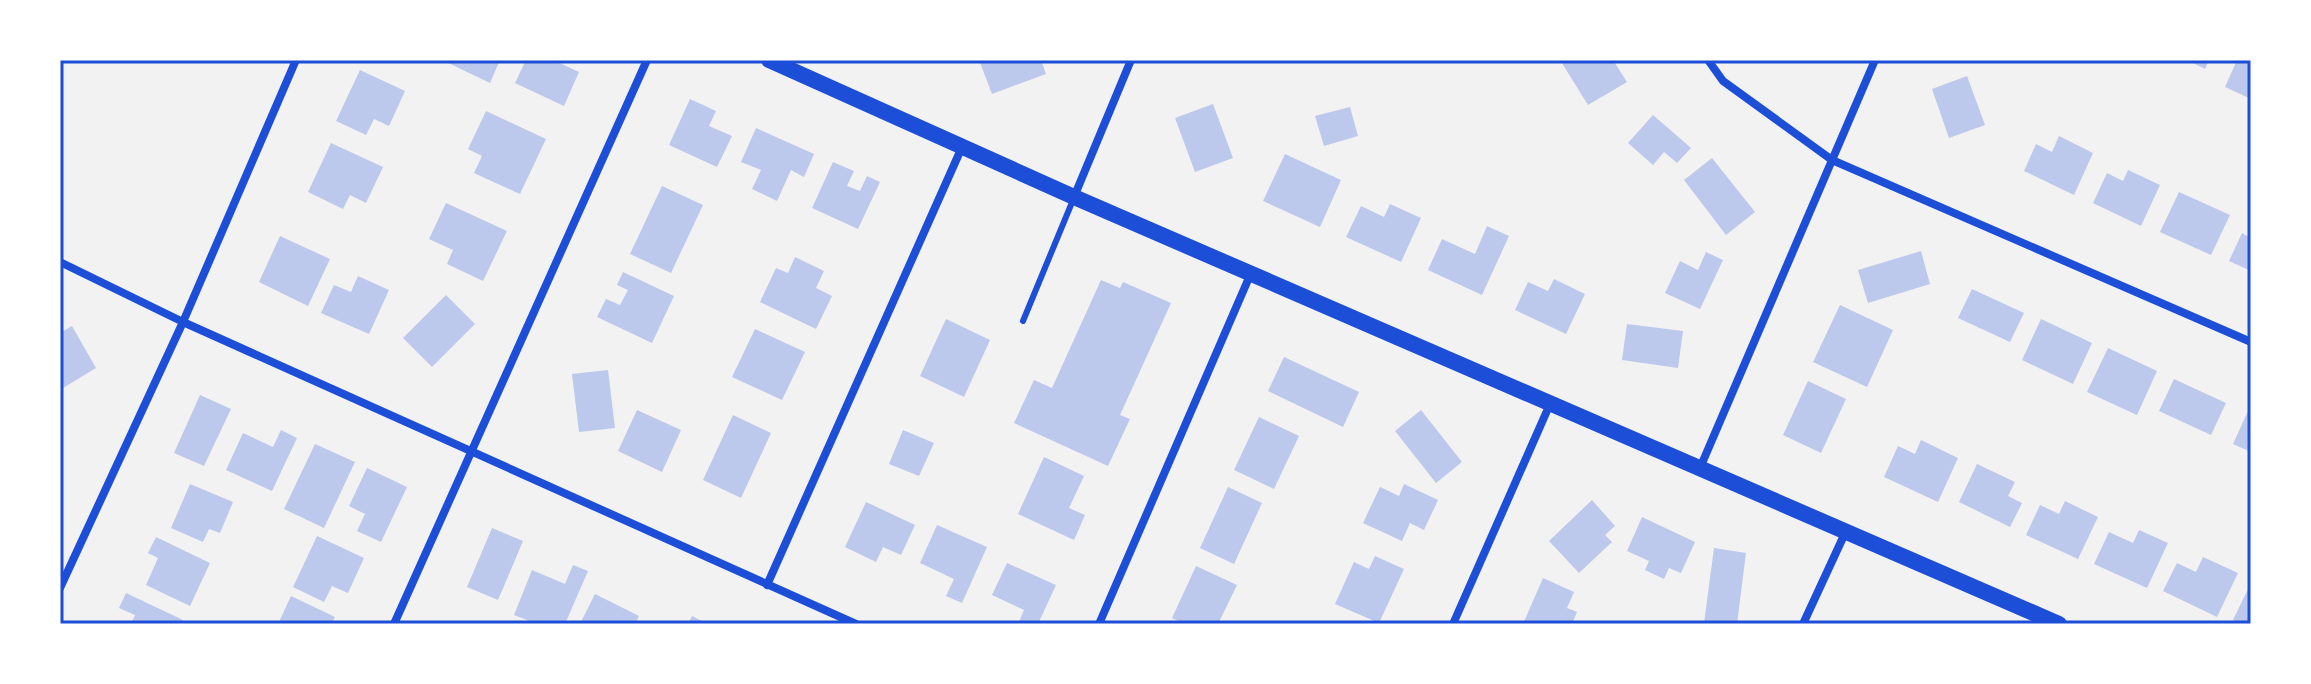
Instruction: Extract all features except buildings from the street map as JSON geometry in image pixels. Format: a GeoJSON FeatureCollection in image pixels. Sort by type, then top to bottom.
{"type":"FeatureCollection","features":[{"type":"Feature","properties":{"kind":"main road"},"geometry":{"type":"LineString","coordinates":[[769,60],[1074,197],[2059,624]]}},
{"type":"Feature","properties":{"kind":"street"},"geometry":{"type":"LineString","coordinates":[[60,588],[183,322],[296,60]]}},
{"type":"Feature","properties":{"kind":"street"},"geometry":{"type":"LineString","coordinates":[[394,624],[647,60]]}},
{"type":"Feature","properties":{"kind":"street"},"geometry":{"type":"LineString","coordinates":[[1074,197],[1131,60]]}},
{"type":"Feature","properties":{"kind":"street"},"geometry":{"type":"LineString","coordinates":[[1708,60],[1723,81],[1832,160],[2251,342]]}},
{"type":"Feature","properties":{"kind":"street"},"geometry":{"type":"LineString","coordinates":[[1700,468],[1875,60]]}},
{"type":"Feature","properties":{"kind":"street"},"geometry":{"type":"LineString","coordinates":[[767,585],[963,146]]}},
{"type":"Feature","properties":{"kind":"street"},"geometry":{"type":"LineString","coordinates":[[60,262],[183,322],[471,453],[856,624]]}},
{"type":"Feature","properties":{"kind":"street"},"geometry":{"type":"LineString","coordinates":[[1099,624],[1251,273]]}},
{"type":"Feature","properties":{"kind":"street"},"geometry":{"type":"LineString","coordinates":[[1453,624],[1550,404]]}},
{"type":"Feature","properties":{"kind":"street"},"geometry":{"type":"LineString","coordinates":[[1803,624],[1846,531]]}},
{"type":"Feature","properties":{"kind":"lane"},"geometry":{"type":"LineString","coordinates":[[1023,321],[1074,197]]}}]}
